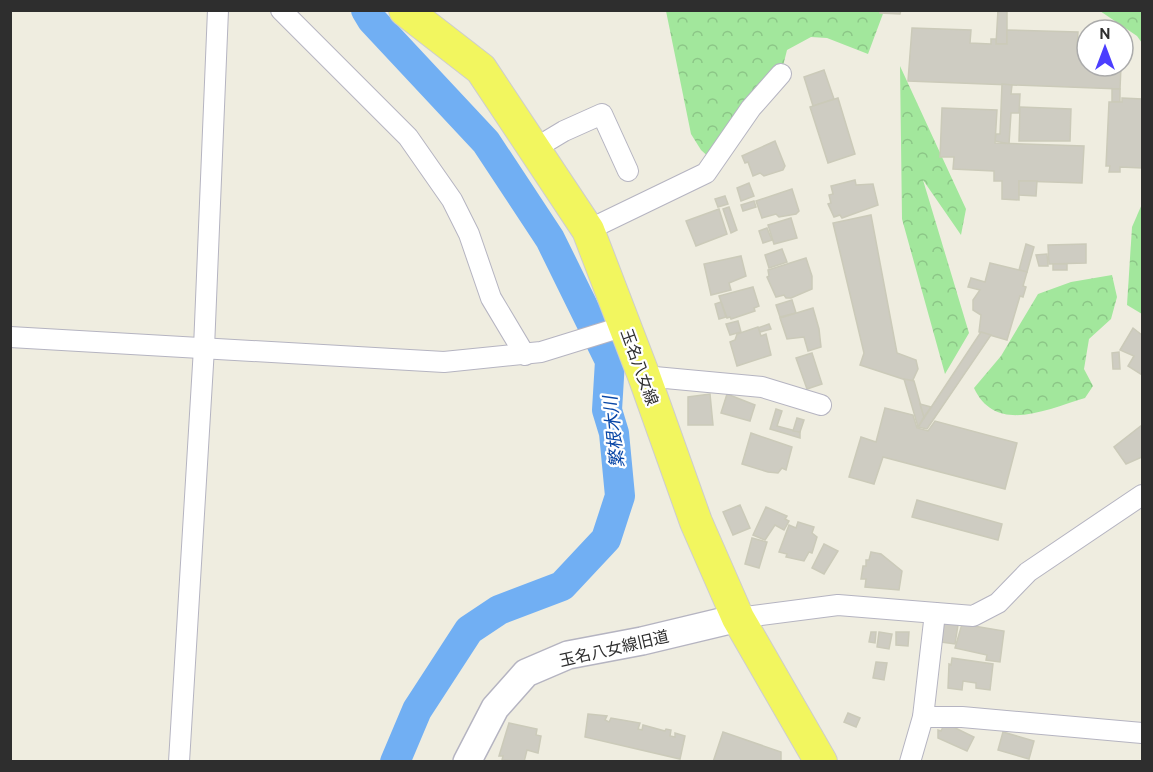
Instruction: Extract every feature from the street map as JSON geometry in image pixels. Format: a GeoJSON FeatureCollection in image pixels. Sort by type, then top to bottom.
{"type":"FeatureCollection","features":[{"type":"Feature","properties":{"kind":"main road","name":"玉名八女線"},"geometry":{"type":"LineString","coordinates":[[405,10],[481,69],[588,230],[617,328],[644,376],[696,522],[738,618],[820,762]]}},
{"type":"Feature","properties":{"kind":"street"},"geometry":{"type":"LineString","coordinates":[[179,762],[204,348],[219,10]]}},
{"type":"Feature","properties":{"kind":"street"},"geometry":{"type":"LineString","coordinates":[[281,10],[408,137],[452,200],[469,234],[491,298],[533,354]]}},
{"type":"Feature","properties":{"kind":"street"},"geometry":{"type":"LineString","coordinates":[[588,230],[706,173],[751,108],[781,74]]}},
{"type":"Feature","properties":{"kind":"street"},"geometry":{"type":"LineString","coordinates":[[534,149],[564,131],[602,114],[628,171]]}},
{"type":"Feature","properties":{"kind":"street"},"geometry":{"type":"LineString","coordinates":[[10,337],[444,362],[533,354],[617,328]]}},
{"type":"Feature","properties":{"kind":"street"},"geometry":{"type":"LineString","coordinates":[[644,376],[762,387],[821,405]]}},
{"type":"Feature","properties":{"kind":"street"},"geometry":{"type":"LineString","coordinates":[[738,618],[838,605],[974,616],[998,603],[1028,572],[1143,495]]}},
{"type":"Feature","properties":{"kind":"street"},"geometry":{"type":"LineString","coordinates":[[910,762],[923,717],[935,613]]}},
{"type":"Feature","properties":{"kind":"street","name":"玉名八女線旧道"},"geometry":{"type":"LineString","coordinates":[[467,762],[495,708],[526,673],[568,655],[642,641],[738,618]]}},
{"type":"Feature","properties":{"kind":"street"},"geometry":{"type":"LineString","coordinates":[[923,717],[962,717],[1143,733]]}},
{"type":"Feature","properties":{"kind":"green space"},"geometry":{"type":"Polygon","coordinates":[[[666,11],[884,11],[868,54],[827,38],[811,37],[787,50],[781,74],[713,161],[701,150],[691,134],[666,11]]]}},
{"type":"Feature","properties":{"kind":"green space"},"geometry":{"type":"Polygon","coordinates":[[[1100,11],[1142,11],[1142,43],[1135,35],[1135,18],[1110,18],[1100,11]]]}},
{"type":"Feature","properties":{"kind":"green space"},"geometry":{"type":"Polygon","coordinates":[[[900,66],[966,209],[961,235],[923,180],[969,333],[945,374],[902,219],[900,66]]]}},
{"type":"Feature","properties":{"kind":"green space"},"geometry":{"type":"Polygon","coordinates":[[[1142,204],[1142,314],[1127,305],[1132,227],[1142,204]]]}},
{"type":"Feature","properties":{"kind":"green space"},"geometry":{"type":"Polygon","coordinates":[[[1112,275],[1117,297],[1111,319],[1089,339],[1084,369],[1093,386],[1085,398],[1024,415],[1009,415],[995,411],[984,402],[974,388],[1001,356],[1038,294],[1071,282],[1112,275]]]}},
{"type":"Feature","properties":{"kind":"building"},"geometry":{"type":"Polygon","coordinates":[[[880,10],[901,10],[900,14],[880,13],[880,10]]]}},
{"type":"Feature","properties":{"kind":"building"},"geometry":{"type":"Polygon","coordinates":[[[998,10],[1007,10],[1007,44],[996,44],[998,10]]]}},
{"type":"Feature","properties":{"kind":"building"},"geometry":{"type":"Polygon","coordinates":[[[912,28],[971,30],[970,43],[991,44],[991,39],[996,39],[996,44],[1007,44],[1007,30],[1075,32],[1075,78],[1120,78],[1120,89],[908,81],[912,28]]]}},
{"type":"Feature","properties":{"kind":"building"},"geometry":{"type":"Polygon","coordinates":[[[824,70],[834,99],[813,106],[804,77],[824,70]]]}},
{"type":"Feature","properties":{"kind":"building"},"geometry":{"type":"Polygon","coordinates":[[[1002,84],[1012,85],[1011,94],[1020,94],[1019,113],[1011,113],[1009,144],[995,141],[996,134],[1000,134],[1002,84]]]}},
{"type":"Feature","properties":{"kind":"building"},"geometry":{"type":"Polygon","coordinates":[[[1112,89],[1120,89],[1120,102],[1112,102],[1112,89]]]}},
{"type":"Feature","properties":{"kind":"building"},"geometry":{"type":"Polygon","coordinates":[[[838,98],[855,154],[828,163],[810,107],[838,98]]]}},
{"type":"Feature","properties":{"kind":"building"},"geometry":{"type":"Polygon","coordinates":[[[1122,98],[1142,99],[1142,168],[1120,167],[1120,172],[1109,172],[1110,166],[1106,166],[1109,102],[1122,102],[1122,98]]]}},
{"type":"Feature","properties":{"kind":"building"},"geometry":{"type":"Polygon","coordinates":[[[1020,107],[1071,109],[1070,141],[1019,141],[1020,107]]]}},
{"type":"Feature","properties":{"kind":"building"},"geometry":{"type":"Polygon","coordinates":[[[942,108],[997,110],[995,143],[1084,146],[1082,183],[1019,181],[1019,200],[1002,199],[1002,181],[994,181],[994,171],[953,169],[954,157],[940,157],[942,108]]]}},
{"type":"Feature","properties":{"kind":"building"},"geometry":{"type":"Polygon","coordinates":[[[775,141],[785,166],[783,170],[764,176],[760,173],[753,176],[748,162],[745,163],[742,156],[775,141]]]}},
{"type":"Feature","properties":{"kind":"building"},"geometry":{"type":"Polygon","coordinates":[[[855,180],[856,185],[873,184],[878,205],[842,218],[840,215],[834,217],[828,204],[831,203],[829,195],[833,194],[831,186],[855,180]]]}},
{"type":"Feature","properties":{"kind":"building"},"geometry":{"type":"Polygon","coordinates":[[[1019,181],[1037,181],[1036,196],[1019,195],[1019,181]]]}},
{"type":"Feature","properties":{"kind":"building"},"geometry":{"type":"Polygon","coordinates":[[[749,183],[754,196],[741,201],[737,188],[749,183]]]}},
{"type":"Feature","properties":{"kind":"building"},"geometry":{"type":"Polygon","coordinates":[[[792,189],[799,211],[796,214],[779,217],[776,214],[762,218],[756,201],[792,189]]]}},
{"type":"Feature","properties":{"kind":"building"},"geometry":{"type":"Polygon","coordinates":[[[725,196],[728,204],[718,207],[715,199],[725,196]]]}},
{"type":"Feature","properties":{"kind":"building"},"geometry":{"type":"Polygon","coordinates":[[[754,201],[756,207],[743,211],[741,205],[754,201]]]}},
{"type":"Feature","properties":{"kind":"building"},"geometry":{"type":"Polygon","coordinates":[[[729,207],[737,230],[731,233],[723,209],[729,207]]]}},
{"type":"Feature","properties":{"kind":"building"},"geometry":{"type":"Polygon","coordinates":[[[719,209],[727,234],[696,246],[686,221],[719,209]]]}},
{"type":"Feature","properties":{"kind":"building"},"geometry":{"type":"Polygon","coordinates":[[[871,215],[897,353],[916,360],[918,369],[912,382],[860,365],[864,353],[833,223],[871,215]]]}},
{"type":"Feature","properties":{"kind":"building"},"geometry":{"type":"Polygon","coordinates":[[[791,218],[797,238],[774,244],[768,225],[791,218]]]}},
{"type":"Feature","properties":{"kind":"building"},"geometry":{"type":"Polygon","coordinates":[[[767,228],[772,240],[763,243],[759,231],[767,228]]]}},
{"type":"Feature","properties":{"kind":"building"},"geometry":{"type":"Polygon","coordinates":[[[1026,244],[1034,247],[1027,272],[1019,270],[1026,244]]]}},
{"type":"Feature","properties":{"kind":"building"},"geometry":{"type":"Polygon","coordinates":[[[1086,244],[1086,263],[1049,264],[1048,245],[1086,244]]]}},
{"type":"Feature","properties":{"kind":"building"},"geometry":{"type":"Polygon","coordinates":[[[782,249],[787,262],[769,268],[765,255],[782,249]]]}},
{"type":"Feature","properties":{"kind":"building"},"geometry":{"type":"Polygon","coordinates":[[[1047,254],[1048,266],[1039,266],[1036,255],[1047,254]]]}},
{"type":"Feature","properties":{"kind":"building"},"geometry":{"type":"Polygon","coordinates":[[[741,256],[746,276],[729,283],[731,290],[711,295],[704,264],[741,256]]]}},
{"type":"Feature","properties":{"kind":"building"},"geometry":{"type":"Polygon","coordinates":[[[806,258],[812,276],[812,289],[791,298],[786,298],[784,295],[776,297],[767,277],[769,276],[768,270],[806,258]]]}},
{"type":"Feature","properties":{"kind":"building"},"geometry":{"type":"Polygon","coordinates":[[[990,263],[1027,272],[1023,286],[1026,287],[1023,297],[1020,296],[1007,340],[979,332],[981,315],[973,310],[973,300],[980,290],[968,287],[971,278],[985,282],[990,263]]]}},
{"type":"Feature","properties":{"kind":"building"},"geometry":{"type":"Polygon","coordinates":[[[1053,264],[1067,264],[1067,270],[1053,270],[1053,264]]]}},
{"type":"Feature","properties":{"kind":"building"},"geometry":{"type":"Polygon","coordinates":[[[753,287],[759,306],[754,308],[755,311],[731,319],[727,318],[719,296],[753,287]]]}},
{"type":"Feature","properties":{"kind":"building"},"geometry":{"type":"Polygon","coordinates":[[[792,300],[796,313],[780,317],[776,305],[792,300]]]}},
{"type":"Feature","properties":{"kind":"building"},"geometry":{"type":"Polygon","coordinates":[[[721,302],[726,317],[719,319],[715,304],[721,302]]]}},
{"type":"Feature","properties":{"kind":"building"},"geometry":{"type":"Polygon","coordinates":[[[813,308],[821,347],[808,351],[804,337],[787,339],[780,318],[813,308]]]}},
{"type":"Feature","properties":{"kind":"building"},"geometry":{"type":"Polygon","coordinates":[[[738,321],[741,332],[730,335],[726,324],[738,321]]]}},
{"type":"Feature","properties":{"kind":"building"},"geometry":{"type":"Polygon","coordinates":[[[769,324],[771,329],[760,332],[758,328],[769,324]]]}},
{"type":"Feature","properties":{"kind":"building"},"geometry":{"type":"Polygon","coordinates":[[[758,327],[761,336],[766,334],[771,355],[737,366],[730,342],[735,340],[737,334],[758,327]]]}},
{"type":"Feature","properties":{"kind":"building"},"geometry":{"type":"Polygon","coordinates":[[[1133,328],[1142,335],[1142,375],[1128,366],[1134,356],[1120,350],[1133,328]]]}},
{"type":"Feature","properties":{"kind":"building"},"geometry":{"type":"Polygon","coordinates":[[[981,332],[991,335],[927,429],[918,427],[981,332]]]}},
{"type":"Feature","properties":{"kind":"building"},"geometry":{"type":"Polygon","coordinates":[[[1119,352],[1120,369],[1113,369],[1112,353],[1119,352]]]}},
{"type":"Feature","properties":{"kind":"building"},"geometry":{"type":"Polygon","coordinates":[[[812,353],[822,384],[807,389],[796,358],[812,353]]]}},
{"type":"Feature","properties":{"kind":"building"},"geometry":{"type":"Polygon","coordinates":[[[904,379],[914,381],[924,417],[918,427],[904,379]]]}},
{"type":"Feature","properties":{"kind":"building"},"geometry":{"type":"Polygon","coordinates":[[[710,394],[713,425],[688,425],[688,397],[710,394]]]}},
{"type":"Feature","properties":{"kind":"building"},"geometry":{"type":"Polygon","coordinates":[[[727,394],[755,405],[750,421],[721,413],[727,394]]]}},
{"type":"Feature","properties":{"kind":"building"},"geometry":{"type":"Polygon","coordinates":[[[920,404],[931,407],[924,417],[920,404]]]}},
{"type":"Feature","properties":{"kind":"building"},"geometry":{"type":"Polygon","coordinates":[[[885,408],[913,415],[917,428],[928,431],[935,421],[1017,443],[1005,489],[883,457],[874,484],[849,477],[861,437],[876,442],[885,408]]]}},
{"type":"Feature","properties":{"kind":"building"},"geometry":{"type":"Polygon","coordinates":[[[776,409],[782,411],[777,426],[800,432],[800,438],[770,429],[776,409]]]}},
{"type":"Feature","properties":{"kind":"building"},"geometry":{"type":"Polygon","coordinates":[[[797,418],[804,420],[800,432],[793,431],[797,418]]]}},
{"type":"Feature","properties":{"kind":"building"},"geometry":{"type":"Polygon","coordinates":[[[1142,425],[1142,457],[1126,464],[1114,447],[1142,425]]]}},
{"type":"Feature","properties":{"kind":"building"},"geometry":{"type":"Polygon","coordinates":[[[751,433],[792,447],[786,470],[782,468],[778,473],[768,472],[742,464],[751,433]]]}},
{"type":"Feature","properties":{"kind":"building"},"geometry":{"type":"Polygon","coordinates":[[[917,500],[1002,524],[998,540],[912,517],[917,500]]]}},
{"type":"Feature","properties":{"kind":"building"},"geometry":{"type":"Polygon","coordinates":[[[740,505],[750,528],[733,535],[723,512],[740,505]]]}},
{"type":"Feature","properties":{"kind":"building"},"geometry":{"type":"Polygon","coordinates":[[[766,507],[787,516],[785,519],[789,521],[784,530],[775,525],[765,540],[753,535],[766,507]]]}},
{"type":"Feature","properties":{"kind":"building"},"geometry":{"type":"Polygon","coordinates":[[[798,522],[814,527],[812,533],[817,537],[812,553],[809,552],[804,561],[786,557],[787,554],[779,552],[789,525],[796,528],[798,522]]]}},
{"type":"Feature","properties":{"kind":"building"},"geometry":{"type":"Polygon","coordinates":[[[752,538],[767,542],[759,568],[745,564],[752,538]]]}},
{"type":"Feature","properties":{"kind":"building"},"geometry":{"type":"Polygon","coordinates":[[[824,544],[838,551],[824,574],[812,568],[824,544]]]}},
{"type":"Feature","properties":{"kind":"building"},"geometry":{"type":"Polygon","coordinates":[[[871,552],[881,554],[902,571],[899,590],[865,587],[866,579],[861,579],[863,566],[866,566],[866,560],[869,560],[871,552]]]}},
{"type":"Feature","properties":{"kind":"building"},"geometry":{"type":"Polygon","coordinates":[[[937,622],[958,625],[955,644],[934,641],[937,622]]]}},
{"type":"Feature","properties":{"kind":"building"},"geometry":{"type":"Polygon","coordinates":[[[962,624],[1004,631],[1000,662],[986,660],[987,655],[955,648],[962,624]]]}},
{"type":"Feature","properties":{"kind":"building"},"geometry":{"type":"Polygon","coordinates":[[[871,632],[876,632],[875,643],[869,642],[871,632]]]}},
{"type":"Feature","properties":{"kind":"building"},"geometry":{"type":"Polygon","coordinates":[[[879,632],[892,634],[889,649],[877,647],[879,632]]]}},
{"type":"Feature","properties":{"kind":"building"},"geometry":{"type":"Polygon","coordinates":[[[896,632],[909,632],[908,646],[896,645],[896,632]]]}},
{"type":"Feature","properties":{"kind":"building"},"geometry":{"type":"Polygon","coordinates":[[[952,658],[993,664],[990,690],[976,688],[976,683],[963,681],[962,690],[948,688],[949,664],[951,665],[952,658]]]}},
{"type":"Feature","properties":{"kind":"building"},"geometry":{"type":"Polygon","coordinates":[[[876,662],[887,663],[884,680],[873,678],[876,662]]]}},
{"type":"Feature","properties":{"kind":"building"},"geometry":{"type":"Polygon","coordinates":[[[848,713],[860,718],[856,727],[844,722],[848,713]]]}},
{"type":"Feature","properties":{"kind":"building"},"geometry":{"type":"Polygon","coordinates":[[[588,714],[607,716],[605,720],[609,722],[611,718],[640,723],[638,729],[642,730],[643,725],[665,731],[666,729],[671,730],[670,736],[675,737],[675,733],[685,736],[680,759],[585,737],[588,714]]]}},
{"type":"Feature","properties":{"kind":"building"},"geometry":{"type":"Polygon","coordinates":[[[509,723],[537,729],[536,735],[541,736],[538,753],[527,750],[524,762],[502,760],[503,756],[499,756],[509,723]]]}},
{"type":"Feature","properties":{"kind":"building"},"geometry":{"type":"Polygon","coordinates":[[[945,723],[974,737],[967,751],[938,738],[938,730],[941,731],[945,723]]]}},
{"type":"Feature","properties":{"kind":"building"},"geometry":{"type":"Polygon","coordinates":[[[723,732],[781,752],[781,762],[713,762],[723,732]]]}},
{"type":"Feature","properties":{"kind":"building"},"geometry":{"type":"Polygon","coordinates":[[[1003,732],[1034,741],[1029,759],[998,750],[1003,732]]]}},
{"type":"Feature","properties":{"kind":"waterway","name":"繁根木川"},"geometry":{"type":"LineString","coordinates":[[366,10],[372,20],[486,142],[550,239],[610,361],[607,410],[614,433],[620,496],[606,539],[562,586],[499,610],[469,630],[417,710],[395,762]]}}]}
